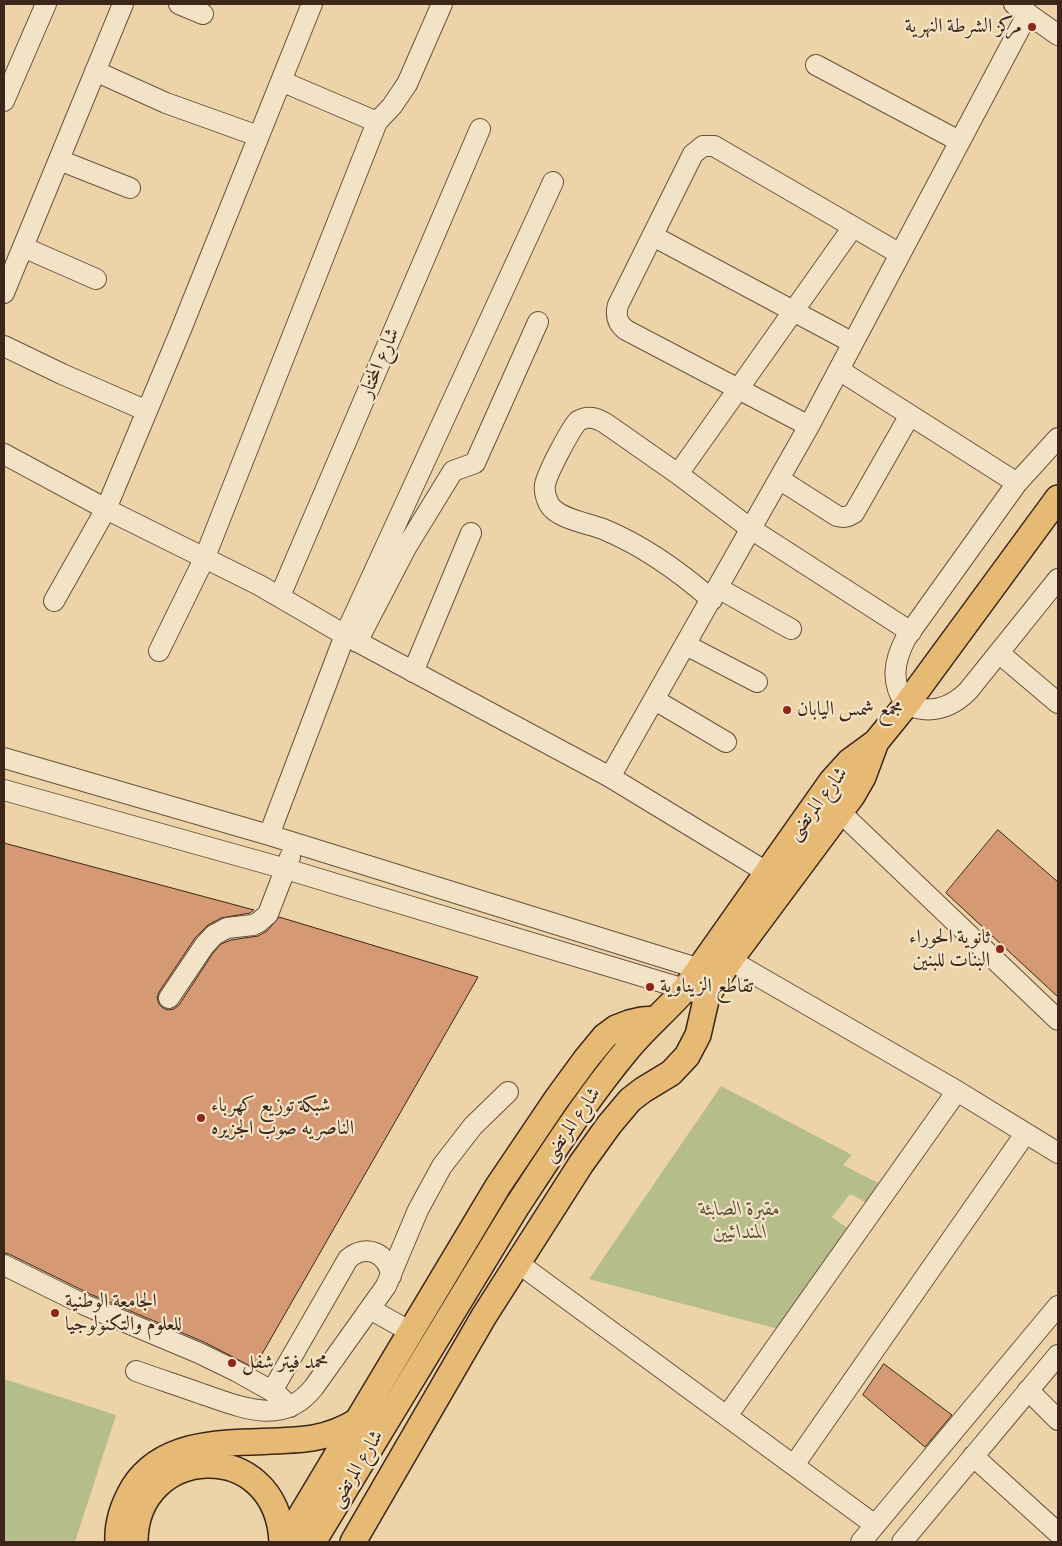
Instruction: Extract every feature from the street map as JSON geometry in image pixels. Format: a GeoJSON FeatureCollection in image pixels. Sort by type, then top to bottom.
{"type":"FeatureCollection","features":[{"type":"Feature","properties":{"kind":"main road","name":"شارع المرتضى"},"geometry":{"type":"LineString","coordinates":[[353,1542],[465,1348],[581,1164],[609,1125],[636,1095],[671,1073],[687,1056],[698,1035],[708,977],[768,873],[840,771],[876,742],[906,705],[1058,498]]}},
{"type":"Feature","properties":{"kind":"main road","name":"شارع المرتضى"},"geometry":{"type":"LineString","coordinates":[[313,1542],[496,1240],[542,1168],[635,1040],[656,1019],[708,977],[840,812],[863,777],[876,742]]}},
{"type":"Feature","properties":{"kind":"main road"},"geometry":{"type":"LineString","coordinates":[[284,1542],[359,1420],[472,1227],[526,1143],[605,1036],[622,1025],[656,1019]]}},
{"type":"Feature","properties":{"kind":"main road"},"geometry":{"type":"LineString","coordinates":[[472,1227],[496,1240]]}},
{"type":"Feature","properties":{"kind":"main road"},"geometry":{"type":"LineString","coordinates":[[118,1542],[119,1522],[123,1509],[136,1484],[155,1465],[179,1452],[206,1455],[313,1438],[333,1433],[359,1420]]}},
{"type":"Feature","properties":{"kind":"main road"},"geometry":{"type":"LineString","coordinates":[[136,1542],[137,1523],[153,1491],[171,1476],[193,1466],[206,1455]]}},
{"type":"Feature","properties":{"kind":"main road"},"geometry":{"type":"LineString","coordinates":[[206,1455],[239,1471],[256,1483],[275,1509],[284,1542]]}},
{"type":"Feature","properties":{"kind":"street"},"geometry":{"type":"LineString","coordinates":[[4,101],[46,4]]}},
{"type":"Feature","properties":{"kind":"street"},"geometry":{"type":"LineString","coordinates":[[4,292],[123,4]]}},
{"type":"Feature","properties":{"kind":"street"},"geometry":{"type":"LineString","coordinates":[[179,4],[203,14]]}},
{"type":"Feature","properties":{"kind":"street"},"geometry":{"type":"LineString","coordinates":[[54,601],[106,509],[312,4]]}},
{"type":"Feature","properties":{"kind":"street"},"geometry":{"type":"LineString","coordinates":[[159,652],[205,557],[377,122],[392,106],[407,84],[442,4]]}},
{"type":"Feature","properties":{"kind":"street"},"geometry":{"type":"LineString","coordinates":[[610,777],[686,646],[853,344],[959,141],[1021,8],[1058,35]]}},
{"type":"Feature","properties":{"kind":"street"},"geometry":{"type":"LineString","coordinates":[[816,65],[959,141]]}},
{"type":"Feature","properties":{"kind":"street"},"geometry":{"type":"LineString","coordinates":[[95,71],[166,103],[258,136]]}},
{"type":"Feature","properties":{"kind":"street"},"geometry":{"type":"LineString","coordinates":[[280,81],[377,122]]}},
{"type":"Feature","properties":{"kind":"street","name":"شارع المختار"},"geometry":{"type":"LineString","coordinates":[[280,596],[480,129]]}},
{"type":"Feature","properties":{"kind":"street"},"geometry":{"type":"LineString","coordinates":[[808,426],[626,330],[618,322],[616,316],[618,305],[693,154],[699,148],[709,145],[719,148],[900,254]]}},
{"type":"Feature","properties":{"kind":"street"},"geometry":{"type":"LineString","coordinates":[[59,160],[130,188]]}},
{"type":"Feature","properties":{"kind":"street"},"geometry":{"type":"LineString","coordinates":[[269,835],[351,638],[553,182]]}},
{"type":"Feature","properties":{"kind":"street"},"geometry":{"type":"LineString","coordinates":[[678,474],[854,228]]}},
{"type":"Feature","properties":{"kind":"street"},"geometry":{"type":"LineString","coordinates":[[653,236],[853,344]]}},
{"type":"Feature","properties":{"kind":"street"},"geometry":{"type":"LineString","coordinates":[[23,247],[96,279]]}},
{"type":"Feature","properties":{"kind":"street"},"geometry":{"type":"LineString","coordinates":[[351,638],[453,471],[476,463],[538,322]]}},
{"type":"Feature","properties":{"kind":"street"},"geometry":{"type":"LineString","coordinates":[[4,346],[147,411]]}},
{"type":"Feature","properties":{"kind":"street"},"geometry":{"type":"LineString","coordinates":[[839,370],[1017,483]]}},
{"type":"Feature","properties":{"kind":"street"},"geometry":{"type":"LineString","coordinates":[[779,479],[837,516],[851,516],[910,415]]}},
{"type":"Feature","properties":{"kind":"street"},"geometry":{"type":"LineString","coordinates":[[792,630],[715,594],[646,550],[603,529],[558,513],[552,509],[546,496],[546,481],[578,421],[588,417],[605,423],[678,474],[751,530],[911,632]]}},
{"type":"Feature","properties":{"kind":"street"},"geometry":{"type":"LineString","coordinates":[[1058,438],[1017,483],[911,632],[898,654],[895,671],[897,689],[906,705],[934,710],[953,704],[968,691],[1058,579]]}},
{"type":"Feature","properties":{"kind":"street"},"geometry":{"type":"LineString","coordinates":[[4,454],[106,509],[280,596],[351,638],[610,777],[768,873]]}},
{"type":"Feature","properties":{"kind":"street"},"geometry":{"type":"LineString","coordinates":[[413,672],[471,533]]}},
{"type":"Feature","properties":{"kind":"street"},"geometry":{"type":"LineString","coordinates":[[686,646],[757,682]]}},
{"type":"Feature","properties":{"kind":"street"},"geometry":{"type":"LineString","coordinates":[[999,653],[1058,703]]}},
{"type":"Feature","properties":{"kind":"street"},"geometry":{"type":"LineString","coordinates":[[655,700],[726,742]]}},
{"type":"Feature","properties":{"kind":"street"},"geometry":{"type":"LineString","coordinates":[[4,758],[269,835],[708,977],[957,1090],[1058,1154]]}},
{"type":"Feature","properties":{"kind":"street"},"geometry":{"type":"LineString","coordinates":[[4,790],[286,869],[708,977]]}},
{"type":"Feature","properties":{"kind":"street"},"geometry":{"type":"LineString","coordinates":[[840,812],[1058,1020]]}},
{"type":"Feature","properties":{"kind":"street"},"geometry":{"type":"LineString","coordinates":[[169,998],[214,934],[227,928],[253,925],[268,914],[294,843]]}},
{"type":"Feature","properties":{"kind":"street"},"geometry":{"type":"LineString","coordinates":[[727,1416],[957,1090]]}},
{"type":"Feature","properties":{"kind":"street"},"geometry":{"type":"LineString","coordinates":[[136,1371],[247,1409],[269,1411],[290,1407],[301,1401],[310,1392],[384,1290],[418,1210],[442,1166],[473,1126],[508,1092]]}},
{"type":"Feature","properties":{"kind":"street"},"geometry":{"type":"LineString","coordinates":[[794,1465],[1025,1134]]}},
{"type":"Feature","properties":{"kind":"street"},"geometry":{"type":"LineString","coordinates":[[272,1391],[348,1259],[357,1253],[368,1251],[374,1253],[386,1261],[391,1276]]}},
{"type":"Feature","properties":{"kind":"street"},"geometry":{"type":"LineString","coordinates":[[518,1263],[875,1525]]}},
{"type":"Feature","properties":{"kind":"street"},"geometry":{"type":"LineString","coordinates":[[4,1265],[86,1305],[218,1362],[272,1391],[290,1407]]}},
{"type":"Feature","properties":{"kind":"street"},"geometry":{"type":"LineString","coordinates":[[861,1542],[1058,1306]]}},
{"type":"Feature","properties":{"kind":"street"},"geometry":{"type":"LineString","coordinates":[[370,1310],[411,1332]]}},
{"type":"Feature","properties":{"kind":"street"},"geometry":{"type":"LineString","coordinates":[[903,1542],[1058,1356]]}},
{"type":"Feature","properties":{"kind":"street"},"geometry":{"type":"LineString","coordinates":[[990,1388],[1013,1408]]}},
{"type":"Feature","properties":{"kind":"street"},"geometry":{"type":"LineString","coordinates":[[1028,1390],[1058,1420]]}},
{"type":"Feature","properties":{"kind":"street"},"geometry":{"type":"LineString","coordinates":[[973,1456],[1058,1533]]}},
{"type":"Feature","properties":{"kind":"green space","name":"مقبرة الصابئة المندائيين"},"geometry":{"type":"Polygon","coordinates":[[[721,1086],[852,1155],[843,1165],[878,1183],[867,1203],[850,1194],[832,1217],[847,1228],[778,1329],[589,1279],[721,1086]]]}},
{"type":"Feature","properties":{"kind":"green space"},"geometry":{"type":"Polygon","coordinates":[[[4,1379],[116,1415],[75,1542],[4,1542],[4,1379]]]}},
{"type":"Feature","properties":{"kind":"building"},"geometry":{"type":"Polygon","coordinates":[[[998,830],[1058,882],[1058,997],[946,893],[998,830]]]}},
{"type":"Feature","properties":{"kind":"building","name":"شبكة توزيع كهرباء الناصريه صوب الجزيره"},"geometry":{"type":"Polygon","coordinates":[[[4,843],[254,910],[250,913],[221,918],[208,925],[195,938],[159,992],[157,998],[159,1004],[168,1010],[174,1009],[179,1005],[221,944],[231,940],[258,936],[267,931],[279,917],[478,977],[254,1368],[204,1342],[90,1294],[4,1253],[4,843]]]}},
{"type":"Feature","properties":{"kind":"building"},"geometry":{"type":"Polygon","coordinates":[[[884,1364],[952,1415],[925,1447],[863,1395],[884,1364]]]}},
{"type":"Feature","properties":{"kind":"place","name":"مركز الشرطة النهرية"},"geometry":{"type":"Point","coordinates":[1032,27]}},
{"type":"Feature","properties":{"kind":"place","name":"مجمع شمس اليابان"},"geometry":{"type":"Point","coordinates":[787,710]}},
{"type":"Feature","properties":{"kind":"place","name":"ثانوية الحوراء البنات للبنين"},"geometry":{"type":"Point","coordinates":[1000,949]}},
{"type":"Feature","properties":{"kind":"place","name":"تقاطع الزيناوية"},"geometry":{"type":"Point","coordinates":[650,987]}},
{"type":"Feature","properties":{"kind":"place","name":"شبكة توزيع كهرباء الناصريه صوب الجزيره"},"geometry":{"type":"Point","coordinates":[201,1118]}},
{"type":"Feature","properties":{"kind":"place","name":"الجامعة الوطنية للعلوم والتكنولوجيا"},"geometry":{"type":"Point","coordinates":[55,1313]}},
{"type":"Feature","properties":{"kind":"place","name":"محمد فيتر شفل"},"geometry":{"type":"Point","coordinates":[232,1363]}}]}
